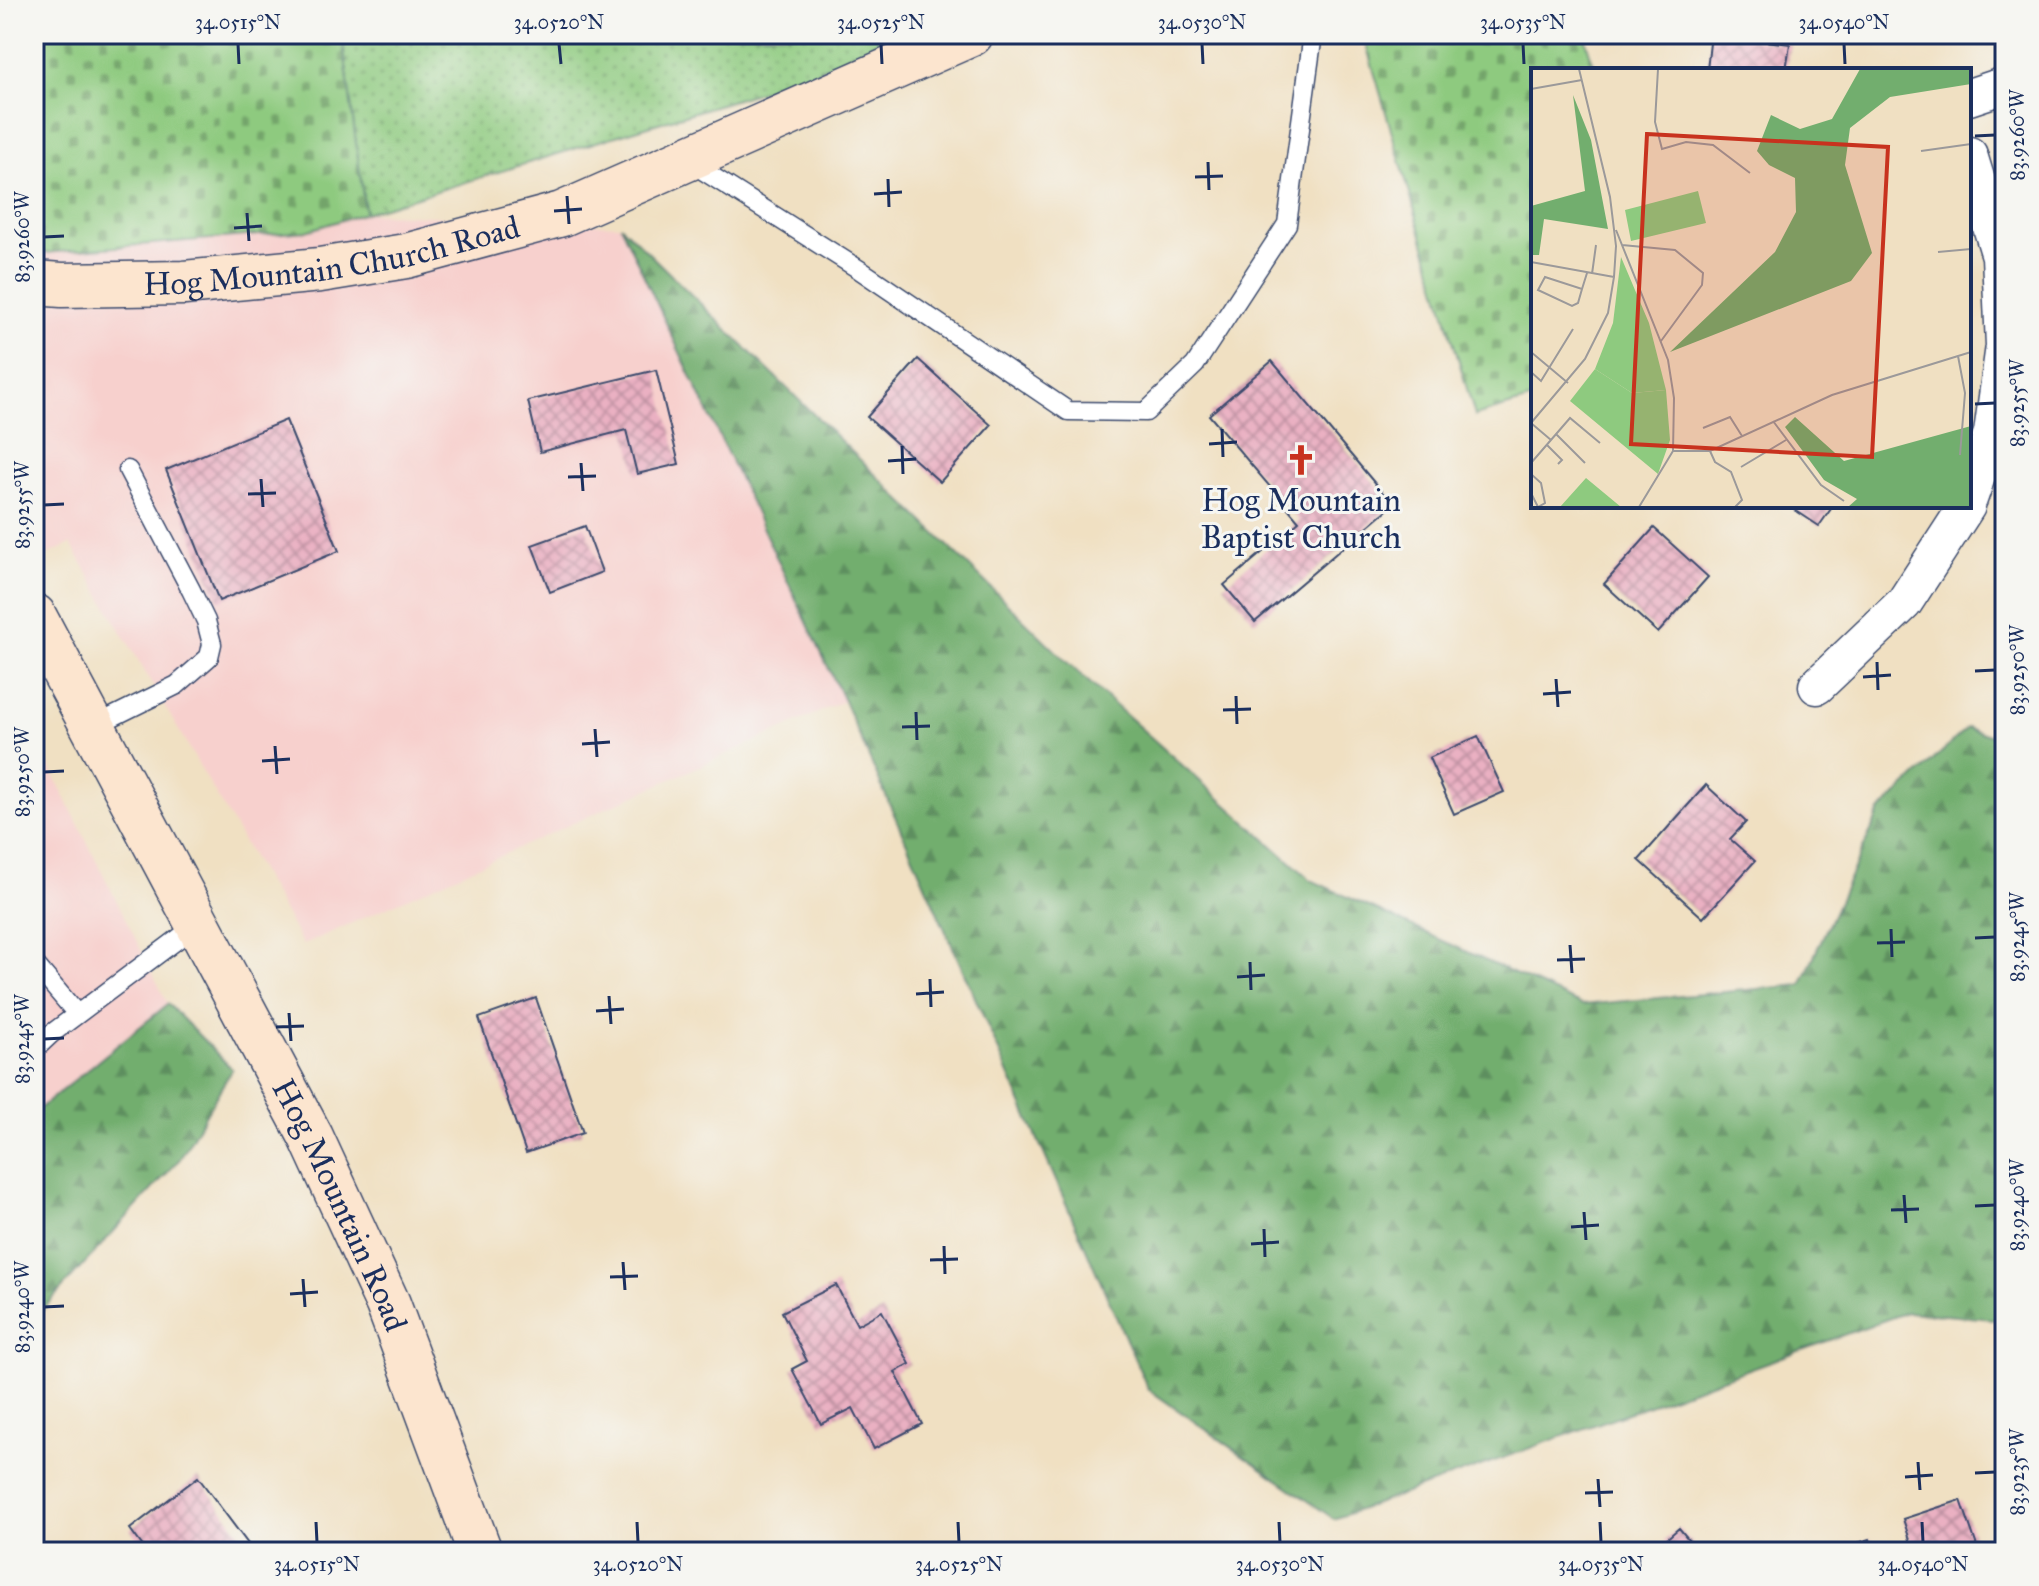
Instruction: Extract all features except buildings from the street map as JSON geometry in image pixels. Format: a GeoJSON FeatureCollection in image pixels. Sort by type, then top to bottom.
{"type":"FeatureCollection","features":[{"type":"Feature","properties":{"kind":"street","name":"Hog Mountain Church Road"},"geometry":{"type":"LineString","coordinates":[[34,283],[184,283],[320,270],[406,256],[562,214],[971,34]]}},
{"type":"Feature","properties":{"kind":"street"},"geometry":{"type":"LineString","coordinates":[[1971,96],[2005,85]]}},
{"type":"Feature","properties":{"kind":"street"},"geometry":{"type":"LineString","coordinates":[[1971,162],[2000,256],[2004,346],[1992,433],[1971,493]]}},
{"type":"Feature","properties":{"kind":"street"},"geometry":{"type":"LineString","coordinates":[[1817,686],[1904,603],[1966,508]]}},
{"type":"Feature","properties":{"kind":"street","name":"Hog Mountain Road"},"geometry":{"type":"LineString","coordinates":[[34,616],[311,1137],[388,1304],[480,1552]]}},
{"type":"Feature","properties":{"kind":"lane"},"geometry":{"type":"LineString","coordinates":[[687,160],[860,270],[1068,411],[1146,412],[1195,365],[1287,224],[1313,34]]}},
{"type":"Feature","properties":{"kind":"lane"},"geometry":{"type":"LineString","coordinates":[[92,727],[177,685],[209,657],[212,644],[206,621],[128,470]]}},
{"type":"Feature","properties":{"kind":"lane"},"geometry":{"type":"LineString","coordinates":[[34,1050],[198,924]]}},
{"type":"Feature","properties":{"kind":"lane"},"geometry":{"type":"LineString","coordinates":[[34,963],[77,1014]]}},
{"type":"Feature","properties":{"kind":"shaded area"},"geometry":{"type":"Polygon","coordinates":[[[365,213],[620,225],[782,559],[844,701],[303,945],[71,544],[34,561],[34,254],[306,231],[365,213]]]}},
{"type":"Feature","properties":{"kind":"shaded area"},"geometry":{"type":"Polygon","coordinates":[[[34,735],[168,1004],[34,1113],[34,735]]]}},
{"type":"Feature","properties":{"kind":"green space"},"geometry":{"type":"Polygon","coordinates":[[[34,34],[342,34],[365,213],[306,231],[34,254],[34,34]]]}},
{"type":"Feature","properties":{"kind":"green space"},"geometry":{"type":"Polygon","coordinates":[[[342,34],[894,34],[802,79],[365,213],[342,34]]]}},
{"type":"Feature","properties":{"kind":"green space"},"geometry":{"type":"Polygon","coordinates":[[[1363,34],[1584,34],[1594,68],[1531,68],[1531,400],[1475,416],[1363,34]]]}},
{"type":"Feature","properties":{"kind":"green space"},"geometry":{"type":"Polygon","coordinates":[[[620,225],[1071,666],[1311,880],[1582,1005],[1801,985],[1880,811],[1967,728],[2005,740],[2005,1320],[1907,1312],[1334,1519],[1148,1389],[844,701],[620,225]]]}},
{"type":"Feature","properties":{"kind":"green space"},"geometry":{"type":"Polygon","coordinates":[[[168,1004],[232,1069],[180,1159],[34,1319],[34,1113],[168,1004]]]}},
{"type":"Feature","properties":{"kind":"place","name":"Hog Mountain Baptist Church"},"geometry":{"type":"Point","coordinates":[1301,460]}}]}
